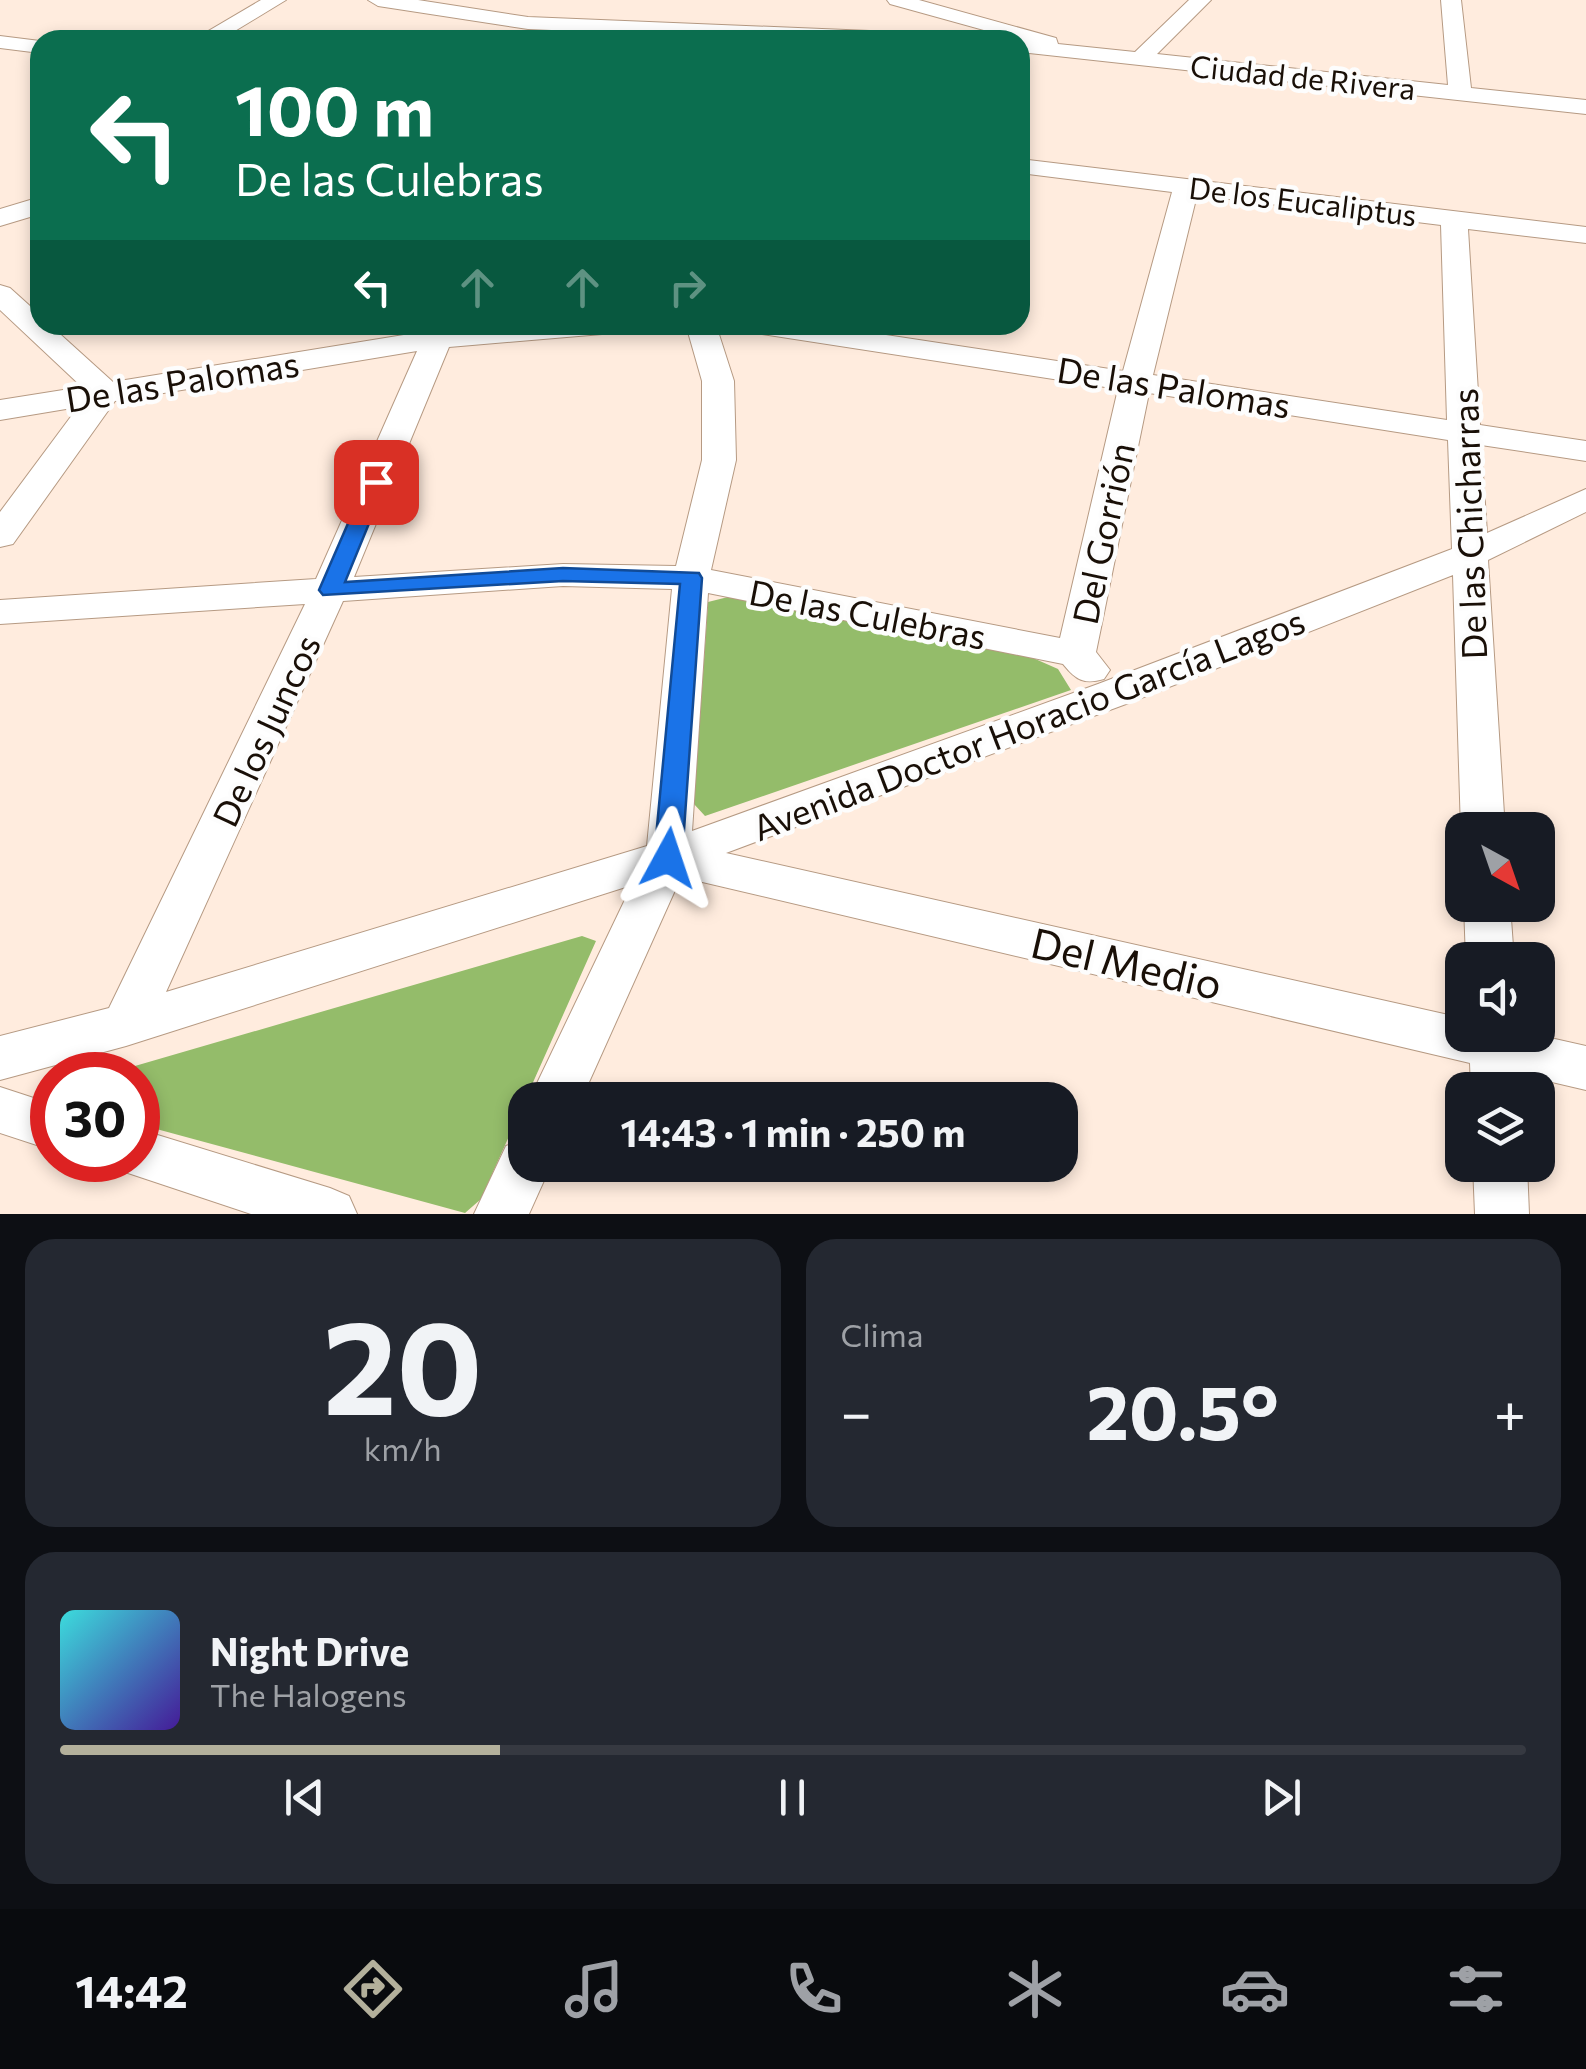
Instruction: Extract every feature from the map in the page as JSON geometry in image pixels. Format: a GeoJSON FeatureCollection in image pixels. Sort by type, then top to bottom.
{"type":"FeatureCollection","features":[{"type":"Feature","properties":{"kind":"street"},"geometry":{"type":"LineString","coordinates":[[222,30],[276,0]]}},
{"type":"Feature","properties":{"kind":"street"},"geometry":{"type":"LineString","coordinates":[[378,0],[485,29],[548,24],[645,30]]}},
{"type":"Feature","properties":{"kind":"street"},"geometry":{"type":"LineString","coordinates":[[1140,58],[1201,0]]}},
{"type":"Feature","properties":{"kind":"street"},"geometry":{"type":"LineString","coordinates":[[1451,0],[1460,93]]}},
{"type":"Feature","properties":{"kind":"street"},"geometry":{"type":"LineString","coordinates":[[533,30],[548,24],[567,7],[601,5]]}},
{"type":"Feature","properties":{"kind":"street"},"geometry":{"type":"LineString","coordinates":[[911,30],[919,5],[1006,30]]}},
{"type":"Feature","properties":{"kind":"street"},"geometry":{"type":"LineString","coordinates":[[1030,37],[1080,51]]}},
{"type":"Feature","properties":{"kind":"street"},"geometry":{"type":"LineString","coordinates":[[0,42],[30,45]]}},
{"type":"Feature","properties":{"kind":"street","name":"Ciudad de Rivera"},"geometry":{"type":"LineString","coordinates":[[1030,47],[1586,107]]}},
{"type":"Feature","properties":{"kind":"street","name":"De los Eucaliptus"},"geometry":{"type":"LineString","coordinates":[[1030,167],[1586,235]]}},
{"type":"Feature","properties":{"kind":"street","name":"Del Gorrión"},"geometry":{"type":"LineString","coordinates":[[1112,694],[1076,654],[1136,380],[1186,186]]}},
{"type":"Feature","properties":{"kind":"street"},"geometry":{"type":"LineString","coordinates":[[0,218],[30,209]]}},
{"type":"Feature","properties":{"kind":"street","name":"De las Chicharras"},"geometry":{"type":"LineString","coordinates":[[1454,218],[1482,812]]}},
{"type":"Feature","properties":{"kind":"street"},"geometry":{"type":"LineString","coordinates":[[0,294],[30,322]]}},
{"type":"Feature","properties":{"kind":"street"},"geometry":{"type":"LineString","coordinates":[[0,536],[105,392],[44,335]]}},
{"type":"Feature","properties":{"kind":"street","name":"De las Palomas"},"geometry":{"type":"LineString","coordinates":[[0,410],[415,335]]}},
{"type":"Feature","properties":{"kind":"street","name":"De los Juncos"},"geometry":{"type":"LineString","coordinates":[[126,1025],[330,590],[430,335]]}},
{"type":"Feature","properties":{"kind":"street"},"geometry":{"type":"LineString","coordinates":[[562,1082],[668,858],[691,578],[719,460],[718,381],[704,335]]}},
{"type":"Feature","properties":{"kind":"street","name":"De las Palomas"},"geometry":{"type":"LineString","coordinates":[[870,335],[1586,451]]}},
{"type":"Feature","properties":{"kind":"street","name":"Avenida Doctor Horacio García Lagos"},"geometry":{"type":"LineString","coordinates":[[0,1058],[126,1025],[668,858],[1112,694],[1468,556],[1586,500]]}},
{"type":"Feature","properties":{"kind":"street","name":"De las Culebras"},"geometry":{"type":"LineString","coordinates":[[0,612],[563,574],[691,578],[1076,654]]}},
{"type":"Feature","properties":{"kind":"street","name":"Del Medio"},"geometry":{"type":"LineString","coordinates":[[668,858],[1495,1057],[1586,1068]]}},
{"type":"Feature","properties":{"kind":"street"},"geometry":{"type":"LineString","coordinates":[[0,1110],[30,1119]]}},
{"type":"Feature","properties":{"kind":"street"},"geometry":{"type":"LineString","coordinates":[[160,1160],[330,1214]]}},
{"type":"Feature","properties":{"kind":"street"},"geometry":{"type":"LineString","coordinates":[[501,1214],[516,1182]]}},
{"type":"Feature","properties":{"kind":"street"},"geometry":{"type":"LineString","coordinates":[[1501,1182],[1502,1214]]}},
{"type":"Feature","properties":{"kind":"green space"},"geometry":{"type":"Polygon","coordinates":[[[728,597],[1033,658],[1058,669],[1071,690],[705,816],[694,804],[708,602],[728,597]]]}},
{"type":"Feature","properties":{"kind":"green space"},"geometry":{"type":"Polygon","coordinates":[[[582,936],[596,941],[533,1082],[508,1082],[508,1138],[481,1199],[465,1213],[160,1130],[160,1059],[582,936]]]}},
{"type":"Feature","properties":{"kind":"route"},"geometry":{"type":"LineString","coordinates":[[376,482],[330,590],[563,574],[691,578],[668,858]]}}]}
